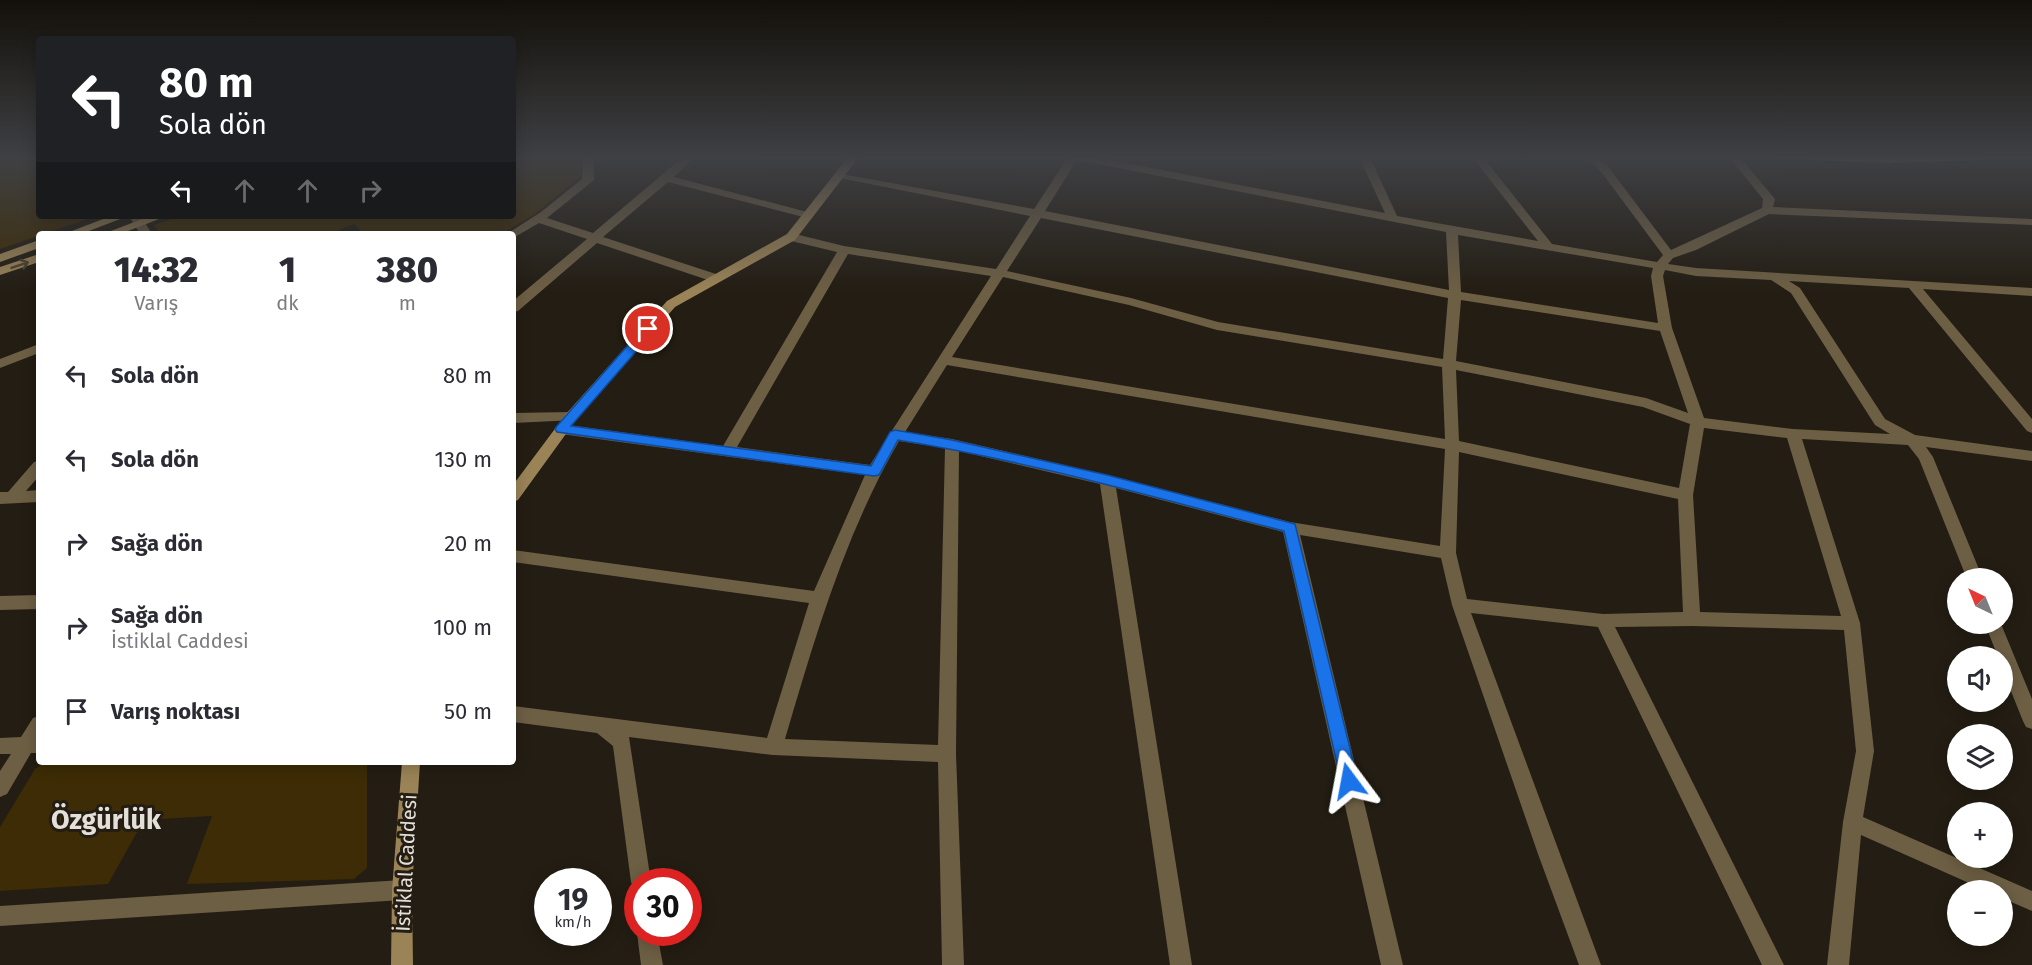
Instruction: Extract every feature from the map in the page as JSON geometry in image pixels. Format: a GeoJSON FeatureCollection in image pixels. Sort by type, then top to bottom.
{"type":"FeatureCollection","features":[{"type":"Feature","properties":{"kind":"street"},"geometry":{"type":"LineString","coordinates":[[516,232],[560,202]]}},
{"type":"Feature","properties":{"kind":"street"},"geometry":{"type":"LineString","coordinates":[[516,305],[638,202]]}},
{"type":"Feature","properties":{"kind":"street"},"geometry":{"type":"LineString","coordinates":[[758,202],[807,215]]}},
{"type":"Feature","properties":{"kind":"street"},"geometry":{"type":"LineString","coordinates":[[516,487],[566,423],[671,304],[791,237],[818,202]]}},
{"type":"Feature","properties":{"kind":"street"},"geometry":{"type":"LineString","coordinates":[[977,202],[1455,295],[1665,328]]}},
{"type":"Feature","properties":{"kind":"street"},"geometry":{"type":"LineString","coordinates":[[773,747],[819,598],[874,471],[1045,202]]}},
{"type":"Feature","properties":{"kind":"street"},"geometry":{"type":"LineString","coordinates":[[1306,202],[1696,272],[2032,292]]}},
{"type":"Feature","properties":{"kind":"street"},"geometry":{"type":"LineString","coordinates":[[1385,202],[1393,219]]}},
{"type":"Feature","properties":{"kind":"street"},"geometry":{"type":"LineString","coordinates":[[1513,202],[1548,246]]}},
{"type":"Feature","properties":{"kind":"street"},"geometry":{"type":"LineString","coordinates":[[1629,202],[1669,255]]}},
{"type":"Feature","properties":{"kind":"street"},"geometry":{"type":"LineString","coordinates":[[1767,210],[1768,202]]}},
{"type":"Feature","properties":{"kind":"street"},"geometry":{"type":"LineString","coordinates":[[1692,619],[1685,495],[1698,422],[1665,328],[1657,276],[1660,266],[1669,255],[1692,247],[1767,210],[2032,222]]}},
{"type":"Feature","properties":{"kind":"street"},"geometry":{"type":"LineString","coordinates":[[79,231],[113,219]]}},
{"type":"Feature","properties":{"kind":"street"},"geometry":{"type":"LineString","coordinates":[[119,231],[154,219]]}},
{"type":"Feature","properties":{"kind":"street"},"geometry":{"type":"LineString","coordinates":[[538,219],[715,278]]}},
{"type":"Feature","properties":{"kind":"street"},"geometry":{"type":"LineString","coordinates":[[1452,230],[1455,295],[1449,364],[1452,445],[1448,553],[1460,605],[1548,854],[1590,965]]}},
{"type":"Feature","properties":{"kind":"street"},"geometry":{"type":"LineString","coordinates":[[791,237],[844,250],[999,273],[1131,302],[1217,326],[1449,364],[1646,403],[1698,422],[1793,434],[1912,440],[2032,456]]}},
{"type":"Feature","properties":{"kind":"street"},"geometry":{"type":"LineString","coordinates":[[0,258],[36,245]]}},
{"type":"Feature","properties":{"kind":"street"},"geometry":{"type":"LineString","coordinates":[[727,452],[844,250]]}},
{"type":"Feature","properties":{"kind":"street"},"geometry":{"type":"LineString","coordinates":[[0,271],[36,259]]}},
{"type":"Feature","properties":{"kind":"street"},"geometry":{"type":"LineString","coordinates":[[1773,277],[1796,291],[1880,422],[1912,440],[1926,457],[1971,568]]}},
{"type":"Feature","properties":{"kind":"street"},"geometry":{"type":"LineString","coordinates":[[1913,285],[2032,428]]}},
{"type":"Feature","properties":{"kind":"street"},"geometry":{"type":"LineString","coordinates":[[0,364],[36,349]]}},
{"type":"Feature","properties":{"kind":"street"},"geometry":{"type":"LineString","coordinates":[[943,360],[1452,445],[1685,495]]}},
{"type":"Feature","properties":{"kind":"street"},"geometry":{"type":"LineString","coordinates":[[516,418],[566,423],[727,452],[874,471]]}},
{"type":"Feature","properties":{"kind":"street"},"geometry":{"type":"LineString","coordinates":[[1793,434],[1852,623],[1865,751],[1853,822],[1838,965]]}},
{"type":"Feature","properties":{"kind":"street"},"geometry":{"type":"LineString","coordinates":[[895,435],[952,444],[1107,480],[1290,528],[1448,553]]}},
{"type":"Feature","properties":{"kind":"street"},"geometry":{"type":"LineString","coordinates":[[952,444],[947,754],[953,965]]}},
{"type":"Feature","properties":{"kind":"street"},"geometry":{"type":"LineString","coordinates":[[6,497],[36,469]]}},
{"type":"Feature","properties":{"kind":"street"},"geometry":{"type":"LineString","coordinates":[[1107,480],[1181,965]]}},
{"type":"Feature","properties":{"kind":"street"},"geometry":{"type":"LineString","coordinates":[[6,497],[36,496]]}},
{"type":"Feature","properties":{"kind":"street"},"geometry":{"type":"LineString","coordinates":[[1290,528],[1392,965]]}},
{"type":"Feature","properties":{"kind":"street"},"geometry":{"type":"LineString","coordinates":[[516,556],[819,598]]}},
{"type":"Feature","properties":{"kind":"street"},"geometry":{"type":"LineString","coordinates":[[0,603],[36,602]]}},
{"type":"Feature","properties":{"kind":"street"},"geometry":{"type":"LineString","coordinates":[[1460,605],[1603,621],[1692,619],[1852,623]]}},
{"type":"Feature","properties":{"kind":"street"},"geometry":{"type":"LineString","coordinates":[[1603,621],[1773,965]]}},
{"type":"Feature","properties":{"kind":"street"},"geometry":{"type":"LineString","coordinates":[[1997,634],[2032,721]]}},
{"type":"Feature","properties":{"kind":"street"},"geometry":{"type":"LineString","coordinates":[[516,714],[773,747],[947,754]]}},
{"type":"Feature","properties":{"kind":"street"},"geometry":{"type":"LineString","coordinates":[[600,724],[622,742],[639,868]]}},
{"type":"Feature","properties":{"kind":"street"},"geometry":{"type":"LineString","coordinates":[[0,746],[32,745]]}},
{"type":"Feature","properties":{"kind":"street"},"geometry":{"type":"LineString","coordinates":[[0,788],[32,745]]}},
{"type":"Feature","properties":{"kind":"street","name":"İstiklal Caddesi"},"geometry":{"type":"LineString","coordinates":[[402,965],[402,890],[411,765]]}},
{"type":"Feature","properties":{"kind":"street"},"geometry":{"type":"LineString","coordinates":[[1853,822],[2032,901]]}},
{"type":"Feature","properties":{"kind":"street"},"geometry":{"type":"LineString","coordinates":[[0,916],[402,890]]}},
{"type":"Feature","properties":{"kind":"street"},"geometry":{"type":"LineString","coordinates":[[650,946],[652,965]]}},
{"type":"Feature","properties":{"kind":"shaded area"},"geometry":{"type":"Polygon","coordinates":[[[0,202],[36,202],[36,219],[87,219],[52,231],[36,231],[36,237],[0,249],[0,202]]]}},
{"type":"Feature","properties":{"kind":"shaded area"},"geometry":{"type":"Polygon","coordinates":[[[516,202],[549,202],[535,214],[506,231],[361,231],[354,224],[336,231],[158,231],[154,225],[172,219],[516,219],[516,202]]]}},
{"type":"Feature","properties":{"kind":"shaded area"},"geometry":{"type":"Polygon","coordinates":[[[41,765],[367,765],[367,868],[354,879],[187,884],[212,816],[144,820],[108,884],[0,891],[0,827],[35,769],[41,765]]]}},
{"type":"Feature","properties":{"kind":"district","name":"Özgürlük"},"geometry":{"type":"Point","coordinates":[106,820]}},
{"type":"Feature","properties":{"kind":"route"},"geometry":{"type":"LineString","coordinates":[[648,329],[561,429],[874,471],[895,435],[952,444],[1107,480],[1290,528],[1349,781]]}}]}
